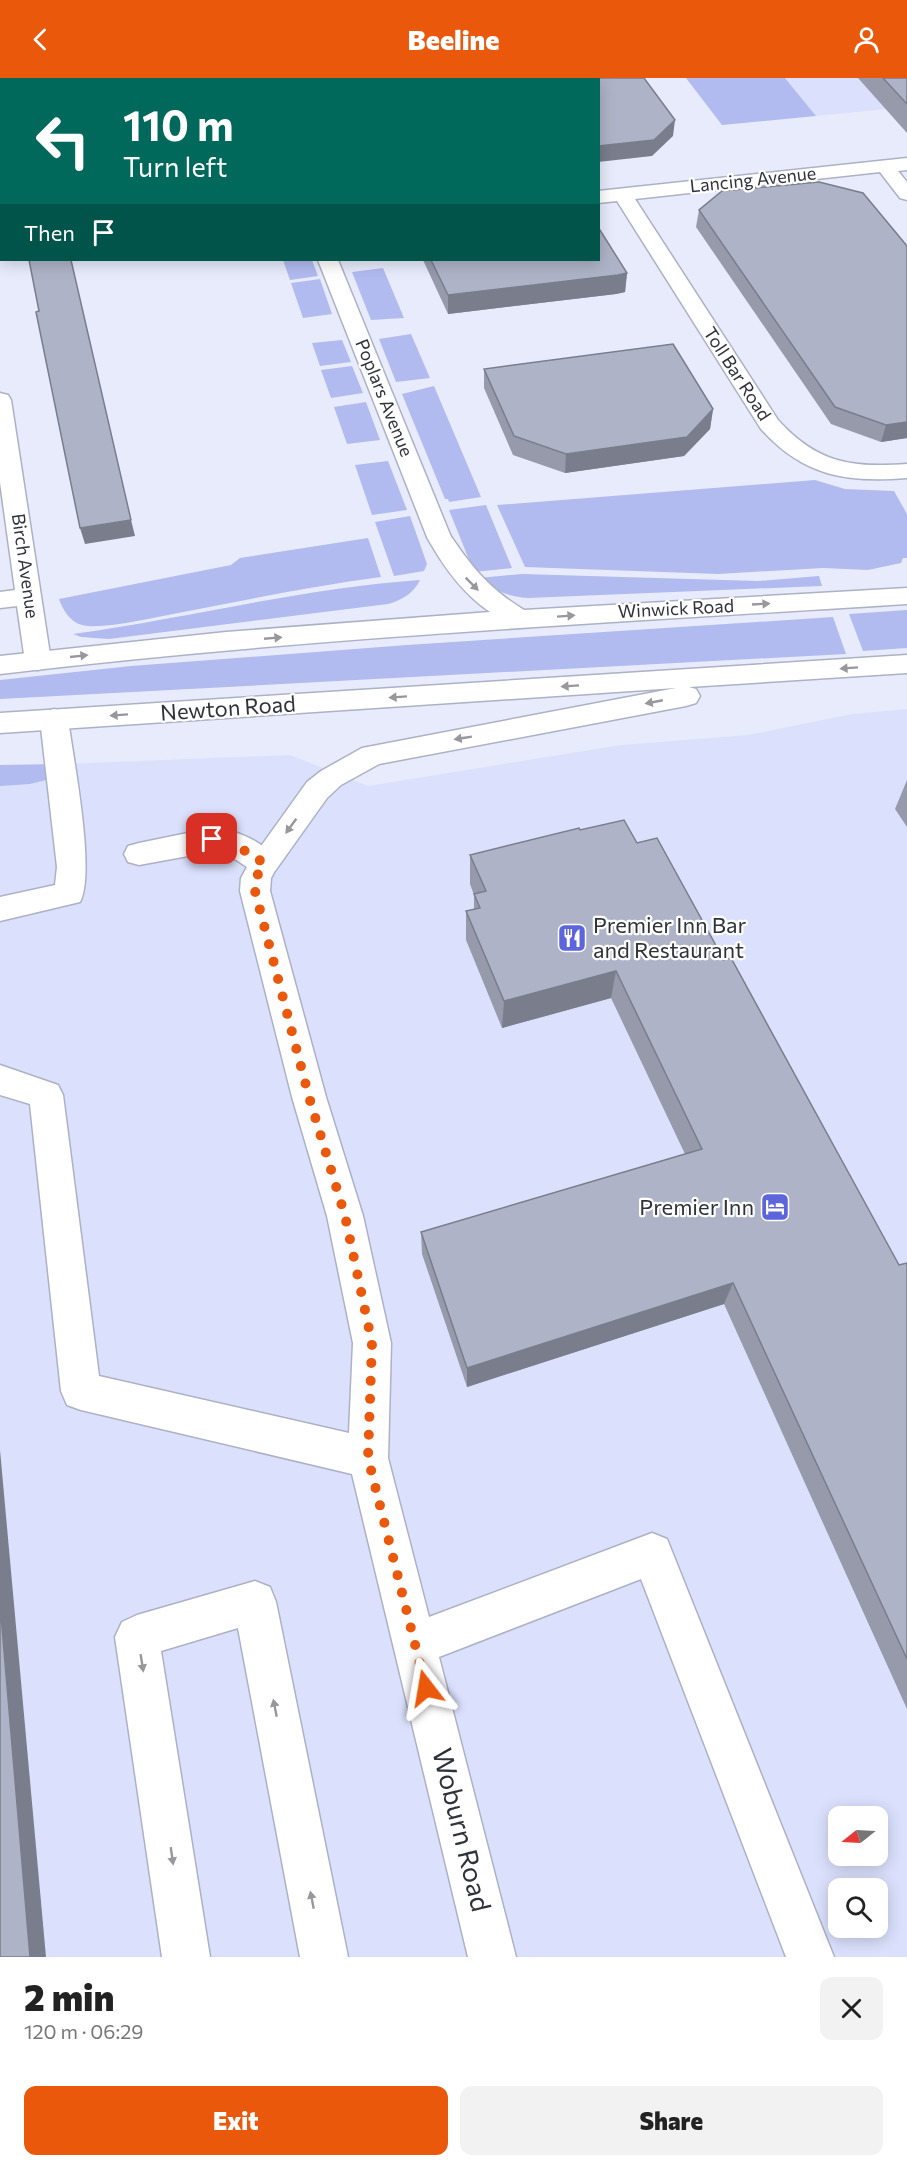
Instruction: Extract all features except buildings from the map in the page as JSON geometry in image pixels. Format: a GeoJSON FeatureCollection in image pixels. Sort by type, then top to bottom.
{"type":"FeatureCollection","features":[{"type":"Feature","properties":{"kind":"main road","name":"Lancing Avenue"},"geometry":{"type":"LineString","coordinates":[[600,197],[907,164]]}},
{"type":"Feature","properties":{"kind":"main road"},"geometry":{"type":"LineString","coordinates":[[884,166],[907,194]]}},
{"type":"Feature","properties":{"kind":"main road","name":"Toll Bar Road"},"geometry":{"type":"LineString","coordinates":[[622,194],[768,424],[785,444],[809,460],[840,470],[876,474],[907,471]]}},
{"type":"Feature","properties":{"kind":"main road","name":"Poplars Avenue"},"geometry":{"type":"LineString","coordinates":[[328,261],[438,537],[452,561],[478,591],[520,619]]}},
{"type":"Feature","properties":{"kind":"main road","name":"Birch Avenue"},"geometry":{"type":"LineString","coordinates":[[0,400],[38,661]]}},
{"type":"Feature","properties":{"kind":"main road"},"geometry":{"type":"LineString","coordinates":[[0,600],[30,596]]}},
{"type":"Feature","properties":{"kind":"main road","name":"Winwick Road"},"geometry":{"type":"LineString","coordinates":[[38,661],[269,638],[445,624],[907,596]]}},
{"type":"Feature","properties":{"kind":"main road"},"geometry":{"type":"LineString","coordinates":[[0,665],[38,661]]}},
{"type":"Feature","properties":{"kind":"main road"},"geometry":{"type":"LineString","coordinates":[[815,670],[907,664]]}},
{"type":"Feature","properties":{"kind":"main road","name":"Newton Road"},"geometry":{"type":"LineString","coordinates":[[0,723],[815,670]]}},
{"type":"Feature","properties":{"kind":"main road","name":"Woburn Road"},"geometry":{"type":"LineString","coordinates":[[492,1957],[368,1458],[372,1343],[345,1216],[309,1097],[255,891],[256,878],[264,863],[317,790],[331,777],[372,755],[536,726],[815,670]]}},
{"type":"Feature","properties":{"kind":"main road"},"geometry":{"type":"LineString","coordinates":[[0,909],[69,894],[72,867],[54,719]]}},
{"type":"Feature","properties":{"kind":"main road"},"geometry":{"type":"LineString","coordinates":[[139,854],[212,839],[226,839],[264,863]]}},
{"type":"Feature","properties":{"kind":"main road"},"geometry":{"type":"LineString","coordinates":[[0,1080],[46,1095],[81,1391],[368,1458]]}},
{"type":"Feature","properties":{"kind":"main road"},"geometry":{"type":"LineString","coordinates":[[415,1644],[652,1554],[810,1957]]}},
{"type":"Feature","properties":{"kind":"main road"},"geometry":{"type":"LineString","coordinates":[[186,1957],[137,1637],[255,1602],[324,1957]]}},
{"type":"Feature","properties":{"kind":"shaded area"},"geometry":{"type":"Polygon","coordinates":[[[686,78],[785,78],[816,116],[722,125],[686,78]]]}},
{"type":"Feature","properties":{"kind":"shaded area"},"geometry":{"type":"Polygon","coordinates":[[[785,78],[907,78],[907,107],[816,116],[785,78]]]}},
{"type":"Feature","properties":{"kind":"shaded area"},"geometry":{"type":"Polygon","coordinates":[[[283,261],[312,261],[318,276],[290,280],[283,261]]]}},
{"type":"Feature","properties":{"kind":"shaded area"},"geometry":{"type":"Polygon","coordinates":[[[383,268],[404,318],[371,320],[352,272],[383,268]]]}},
{"type":"Feature","properties":{"kind":"shaded area"},"geometry":{"type":"Polygon","coordinates":[[[320,279],[332,314],[303,318],[291,283],[320,279]]]}},
{"type":"Feature","properties":{"kind":"shaded area"},"geometry":{"type":"Polygon","coordinates":[[[411,334],[430,378],[396,382],[379,339],[411,334]]]}},
{"type":"Feature","properties":{"kind":"shaded area"},"geometry":{"type":"Polygon","coordinates":[[[342,340],[351,362],[320,366],[312,343],[342,340]]]}},
{"type":"Feature","properties":{"kind":"shaded area"},"geometry":{"type":"Polygon","coordinates":[[[352,366],[363,393],[331,398],[321,370],[352,366]]]}},
{"type":"Feature","properties":{"kind":"shaded area"},"geometry":{"type":"Polygon","coordinates":[[[434,386],[481,497],[449,502],[445,499],[402,394],[434,386]]]}},
{"type":"Feature","properties":{"kind":"shaded area"},"geometry":{"type":"Polygon","coordinates":[[[366,402],[380,440],[347,444],[334,407],[366,402]]]}},
{"type":"Feature","properties":{"kind":"shaded area"},"geometry":{"type":"Polygon","coordinates":[[[388,461],[407,510],[372,515],[355,465],[388,461]]]}},
{"type":"Feature","properties":{"kind":"shaded area"},"geometry":{"type":"Polygon","coordinates":[[[815,480],[845,489],[894,491],[907,514],[907,558],[903,558],[901,563],[868,570],[823,568],[718,574],[525,567],[497,505],[815,480]]]}},
{"type":"Feature","properties":{"kind":"shaded area"},"geometry":{"type":"Polygon","coordinates":[[[486,505],[512,568],[474,572],[449,510],[486,505]]]}},
{"type":"Feature","properties":{"kind":"shaded area"},"geometry":{"type":"Polygon","coordinates":[[[410,516],[427,564],[424,571],[394,576],[375,522],[410,516]]]}},
{"type":"Feature","properties":{"kind":"shaded area"},"geometry":{"type":"Polygon","coordinates":[[[368,538],[381,577],[101,626],[82,625],[74,621],[65,611],[59,599],[231,565],[240,558],[368,538]]]}},
{"type":"Feature","properties":{"kind":"shaded area"},"geometry":{"type":"Polygon","coordinates":[[[522,574],[758,581],[819,576],[822,586],[528,598],[502,592],[479,578],[522,574]]]}},
{"type":"Feature","properties":{"kind":"shaded area"},"geometry":{"type":"Polygon","coordinates":[[[420,580],[407,596],[388,604],[109,639],[81,637],[73,634],[289,596],[420,580]]]}},
{"type":"Feature","properties":{"kind":"shaded area"},"geometry":{"type":"Polygon","coordinates":[[[907,610],[907,648],[863,651],[849,614],[907,610]]]}},
{"type":"Feature","properties":{"kind":"shaded area"},"geometry":{"type":"Polygon","coordinates":[[[833,617],[846,654],[0,699],[0,680],[131,666],[833,617]]]}},
{"type":"Feature","properties":{"kind":"shaded area"},"geometry":{"type":"Polygon","coordinates":[[[907,709],[907,1957],[0,1957],[0,765],[290,755],[368,786],[621,745],[748,735],[852,714],[907,709]]]}},
{"type":"Feature","properties":{"kind":"shaded area"},"geometry":{"type":"Polygon","coordinates":[[[64,764],[67,775],[30,784],[0,786],[0,765],[64,764]]]}},
{"type":"Feature","properties":{"kind":"place","name":"Premier Inn Bar and Restaurant"},"geometry":{"type":"Point","coordinates":[572,938]}},
{"type":"Feature","properties":{"kind":"place","name":"Premier Inn"},"geometry":{"type":"Point","coordinates":[775,1207]}},
{"type":"Feature","properties":{"kind":"route"},"geometry":{"type":"LineString","coordinates":[[212,839],[226,839],[264,863],[256,878],[255,891],[309,1097],[345,1216],[372,1343],[368,1458],[426,1688]]}}]}
